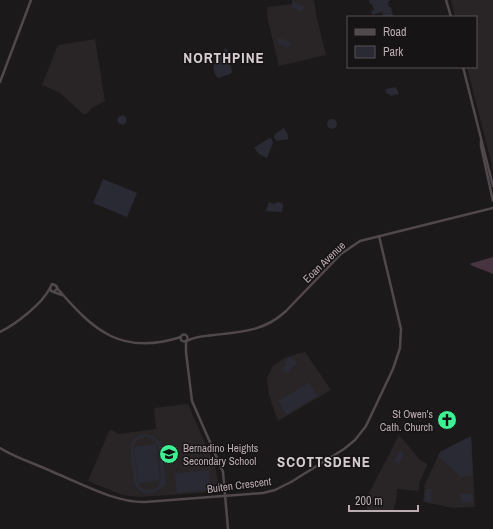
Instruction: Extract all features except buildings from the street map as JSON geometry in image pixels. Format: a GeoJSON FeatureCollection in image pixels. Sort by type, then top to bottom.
{"type":"FeatureCollection","features":[{"type":"Feature","properties":{"kind":"street"},"geometry":{"type":"LineString","coordinates":[[0,82],[31,0]]}},
{"type":"Feature","properties":{"kind":"street"},"geometry":{"type":"LineString","coordinates":[[446,0],[451,16]]}},
{"type":"Feature","properties":{"kind":"street"},"geometry":{"type":"LineString","coordinates":[[463,68],[493,186]]}},
{"type":"Feature","properties":{"kind":"street"},"geometry":{"type":"LineString","coordinates":[[481,141],[493,201]]}},
{"type":"Feature","properties":{"kind":"street","name":"Eoan Avenue"},"geometry":{"type":"LineString","coordinates":[[182,341],[199,337],[248,331],[267,325],[276,320],[346,250],[360,241],[493,208]]}},
{"type":"Feature","properties":{"kind":"street","name":"Buiten Crescent"},"geometry":{"type":"LineString","coordinates":[[0,448],[15,456],[130,502],[263,493],[275,490],[285,485],[344,449],[355,440],[366,426],[396,362],[401,342],[400,319],[379,236]]}},
{"type":"Feature","properties":{"kind":"street"},"geometry":{"type":"LineString","coordinates":[[0,332],[17,322],[43,297],[51,285],[54,284],[65,297],[104,333],[116,339],[131,343],[143,344],[181,337],[186,352]]}},
{"type":"Feature","properties":{"kind":"street"},"geometry":{"type":"LineString","coordinates":[[50,288],[51,291],[65,297]]}},
{"type":"Feature","properties":{"kind":"street"},"geometry":{"type":"LineString","coordinates":[[43,297],[54,292],[57,288]]}},
{"type":"Feature","properties":{"kind":"street","name":"Eoan Avenue"},"geometry":{"type":"LineString","coordinates":[[181,337],[184,335],[199,337]]}},
{"type":"Feature","properties":{"kind":"street"},"geometry":{"type":"LineString","coordinates":[[187,336],[186,352],[192,401],[223,472],[228,529]]}},
{"type":"Feature","properties":{"kind":"street"},"geometry":{"type":"LineString","coordinates":[[170,340],[182,341]]}},
{"type":"Feature","properties":{"kind":"shaded area"},"geometry":{"type":"Polygon","coordinates":[[[292,0],[314,0],[326,55],[279,66],[268,21],[267,7],[292,4],[292,0]]]}},
{"type":"Feature","properties":{"kind":"shaded area"},"geometry":{"type":"Polygon","coordinates":[[[451,0],[493,0],[493,169],[467,68],[477,68],[477,16],[455,16],[451,0]]]}},
{"type":"Feature","properties":{"kind":"shaded area"},"geometry":{"type":"Polygon","coordinates":[[[95,39],[105,101],[93,107],[86,114],[83,114],[60,93],[42,85],[59,45],[95,39]]]}},
{"type":"Feature","properties":{"kind":"shaded area"},"geometry":{"type":"Polygon","coordinates":[[[493,257],[493,274],[470,264],[472,263],[493,257]]]}},
{"type":"Feature","properties":{"kind":"shaded area"},"geometry":{"type":"Polygon","coordinates":[[[305,352],[331,390],[278,421],[269,395],[267,378],[273,366],[284,358],[305,352]]]}},
{"type":"Feature","properties":{"kind":"shaded area","name":"Bernadino Heights Secondary School"},"geometry":{"type":"Polygon","coordinates":[[[188,404],[215,466],[219,486],[214,492],[139,497],[123,495],[88,481],[109,431],[111,430],[119,434],[156,429],[154,408],[188,404]]]}},
{"type":"Feature","properties":{"kind":"shaded area"},"geometry":{"type":"Polygon","coordinates":[[[399,435],[420,460],[427,464],[419,483],[419,490],[397,489],[396,502],[393,510],[367,511],[367,497],[399,435]]]}},
{"type":"Feature","properties":{"kind":"shaded area"},"geometry":{"type":"Polygon","coordinates":[[[471,436],[475,507],[454,508],[423,502],[425,484],[440,452],[471,436]]]}},
{"type":"Feature","properties":{"kind":"green space"},"geometry":{"type":"Polygon","coordinates":[[[369,0],[390,0],[388,2],[393,16],[384,16],[382,12],[372,15],[371,11],[374,10],[372,4],[370,4],[369,0]]]}},
{"type":"Feature","properties":{"kind":"green space"},"geometry":{"type":"Polygon","coordinates":[[[293,2],[304,6],[302,12],[291,7],[293,2]]]}},
{"type":"Feature","properties":{"kind":"green space"},"geometry":{"type":"Polygon","coordinates":[[[279,38],[291,42],[288,48],[277,43],[279,38]]]}},
{"type":"Feature","properties":{"kind":"green space"},"geometry":{"type":"Polygon","coordinates":[[[224,49],[227,49],[232,72],[218,78],[214,70],[214,64],[219,56],[225,56],[224,49]]]}},
{"type":"Feature","properties":{"kind":"green space"},"geometry":{"type":"Polygon","coordinates":[[[396,87],[399,94],[390,96],[386,93],[386,89],[396,87]]]}},
{"type":"Feature","properties":{"kind":"green space"},"geometry":{"type":"Polygon","coordinates":[[[122,115],[127,120],[122,125],[117,120],[122,115]]]}},
{"type":"Feature","properties":{"kind":"green space"},"geometry":{"type":"Polygon","coordinates":[[[330,119],[334,119],[337,124],[334,129],[330,129],[327,126],[327,122],[330,119]]]}},
{"type":"Feature","properties":{"kind":"green space"},"geometry":{"type":"Polygon","coordinates":[[[284,128],[288,135],[288,139],[277,141],[274,138],[275,134],[284,128]]]}},
{"type":"Feature","properties":{"kind":"green space"},"geometry":{"type":"Polygon","coordinates":[[[269,138],[272,139],[273,143],[267,158],[259,154],[254,148],[269,138]]]}},
{"type":"Feature","properties":{"kind":"green space"},"geometry":{"type":"Polygon","coordinates":[[[103,179],[137,193],[127,217],[93,203],[103,179]]]}},
{"type":"Feature","properties":{"kind":"green space"},"geometry":{"type":"Polygon","coordinates":[[[269,202],[274,204],[278,202],[282,203],[282,212],[266,211],[269,202]]]}},
{"type":"Feature","properties":{"kind":"green space"},"geometry":{"type":"Polygon","coordinates":[[[290,357],[297,363],[287,373],[282,369],[287,364],[285,362],[290,357]]]}},
{"type":"Feature","properties":{"kind":"green space"},"geometry":{"type":"Polygon","coordinates":[[[309,382],[317,396],[286,415],[278,401],[309,382]]]}},
{"type":"Feature","properties":{"kind":"green space"},"geometry":{"type":"Polygon","coordinates":[[[144,434],[153,436],[161,441],[166,486],[149,493],[139,490],[137,487],[132,464],[132,443],[135,438],[144,434]],[[146,436],[138,439],[133,446],[137,480],[140,487],[145,490],[151,490],[158,487],[161,478],[158,446],[153,439],[146,436]]]}},
{"type":"Feature","properties":{"kind":"green space"},"geometry":{"type":"Polygon","coordinates":[[[471,436],[473,475],[461,477],[438,456],[440,452],[471,436]]]}},
{"type":"Feature","properties":{"kind":"green space"},"geometry":{"type":"Polygon","coordinates":[[[156,444],[160,480],[138,483],[134,447],[156,444]]]}},
{"type":"Feature","properties":{"kind":"green space"},"geometry":{"type":"Polygon","coordinates":[[[400,451],[404,454],[399,464],[394,461],[400,451]]]}},
{"type":"Feature","properties":{"kind":"green space"},"geometry":{"type":"Polygon","coordinates":[[[209,470],[210,490],[177,493],[175,473],[209,470]]]}},
{"type":"Feature","properties":{"kind":"green space"},"geometry":{"type":"Polygon","coordinates":[[[426,489],[432,489],[431,502],[425,501],[426,489]]]}},
{"type":"Feature","properties":{"kind":"green space"},"geometry":{"type":"Polygon","coordinates":[[[461,494],[472,494],[473,502],[462,503],[461,494]]]}},
{"type":"Feature","properties":{"kind":"place","name":"St Owen's Cath. Church"},"geometry":{"type":"Point","coordinates":[447,420]}},
{"type":"Feature","properties":{"kind":"place","name":"Bernadino Heights Secondary School"},"geometry":{"type":"Point","coordinates":[169,454]}},
{"type":"Feature","properties":{"kind":"district","name":"NORTHPINE"},"geometry":{"type":"Point","coordinates":[224,57]}},
{"type":"Feature","properties":{"kind":"district","name":"SCOTTSDENE"},"geometry":{"type":"Point","coordinates":[324,461]}}]}
